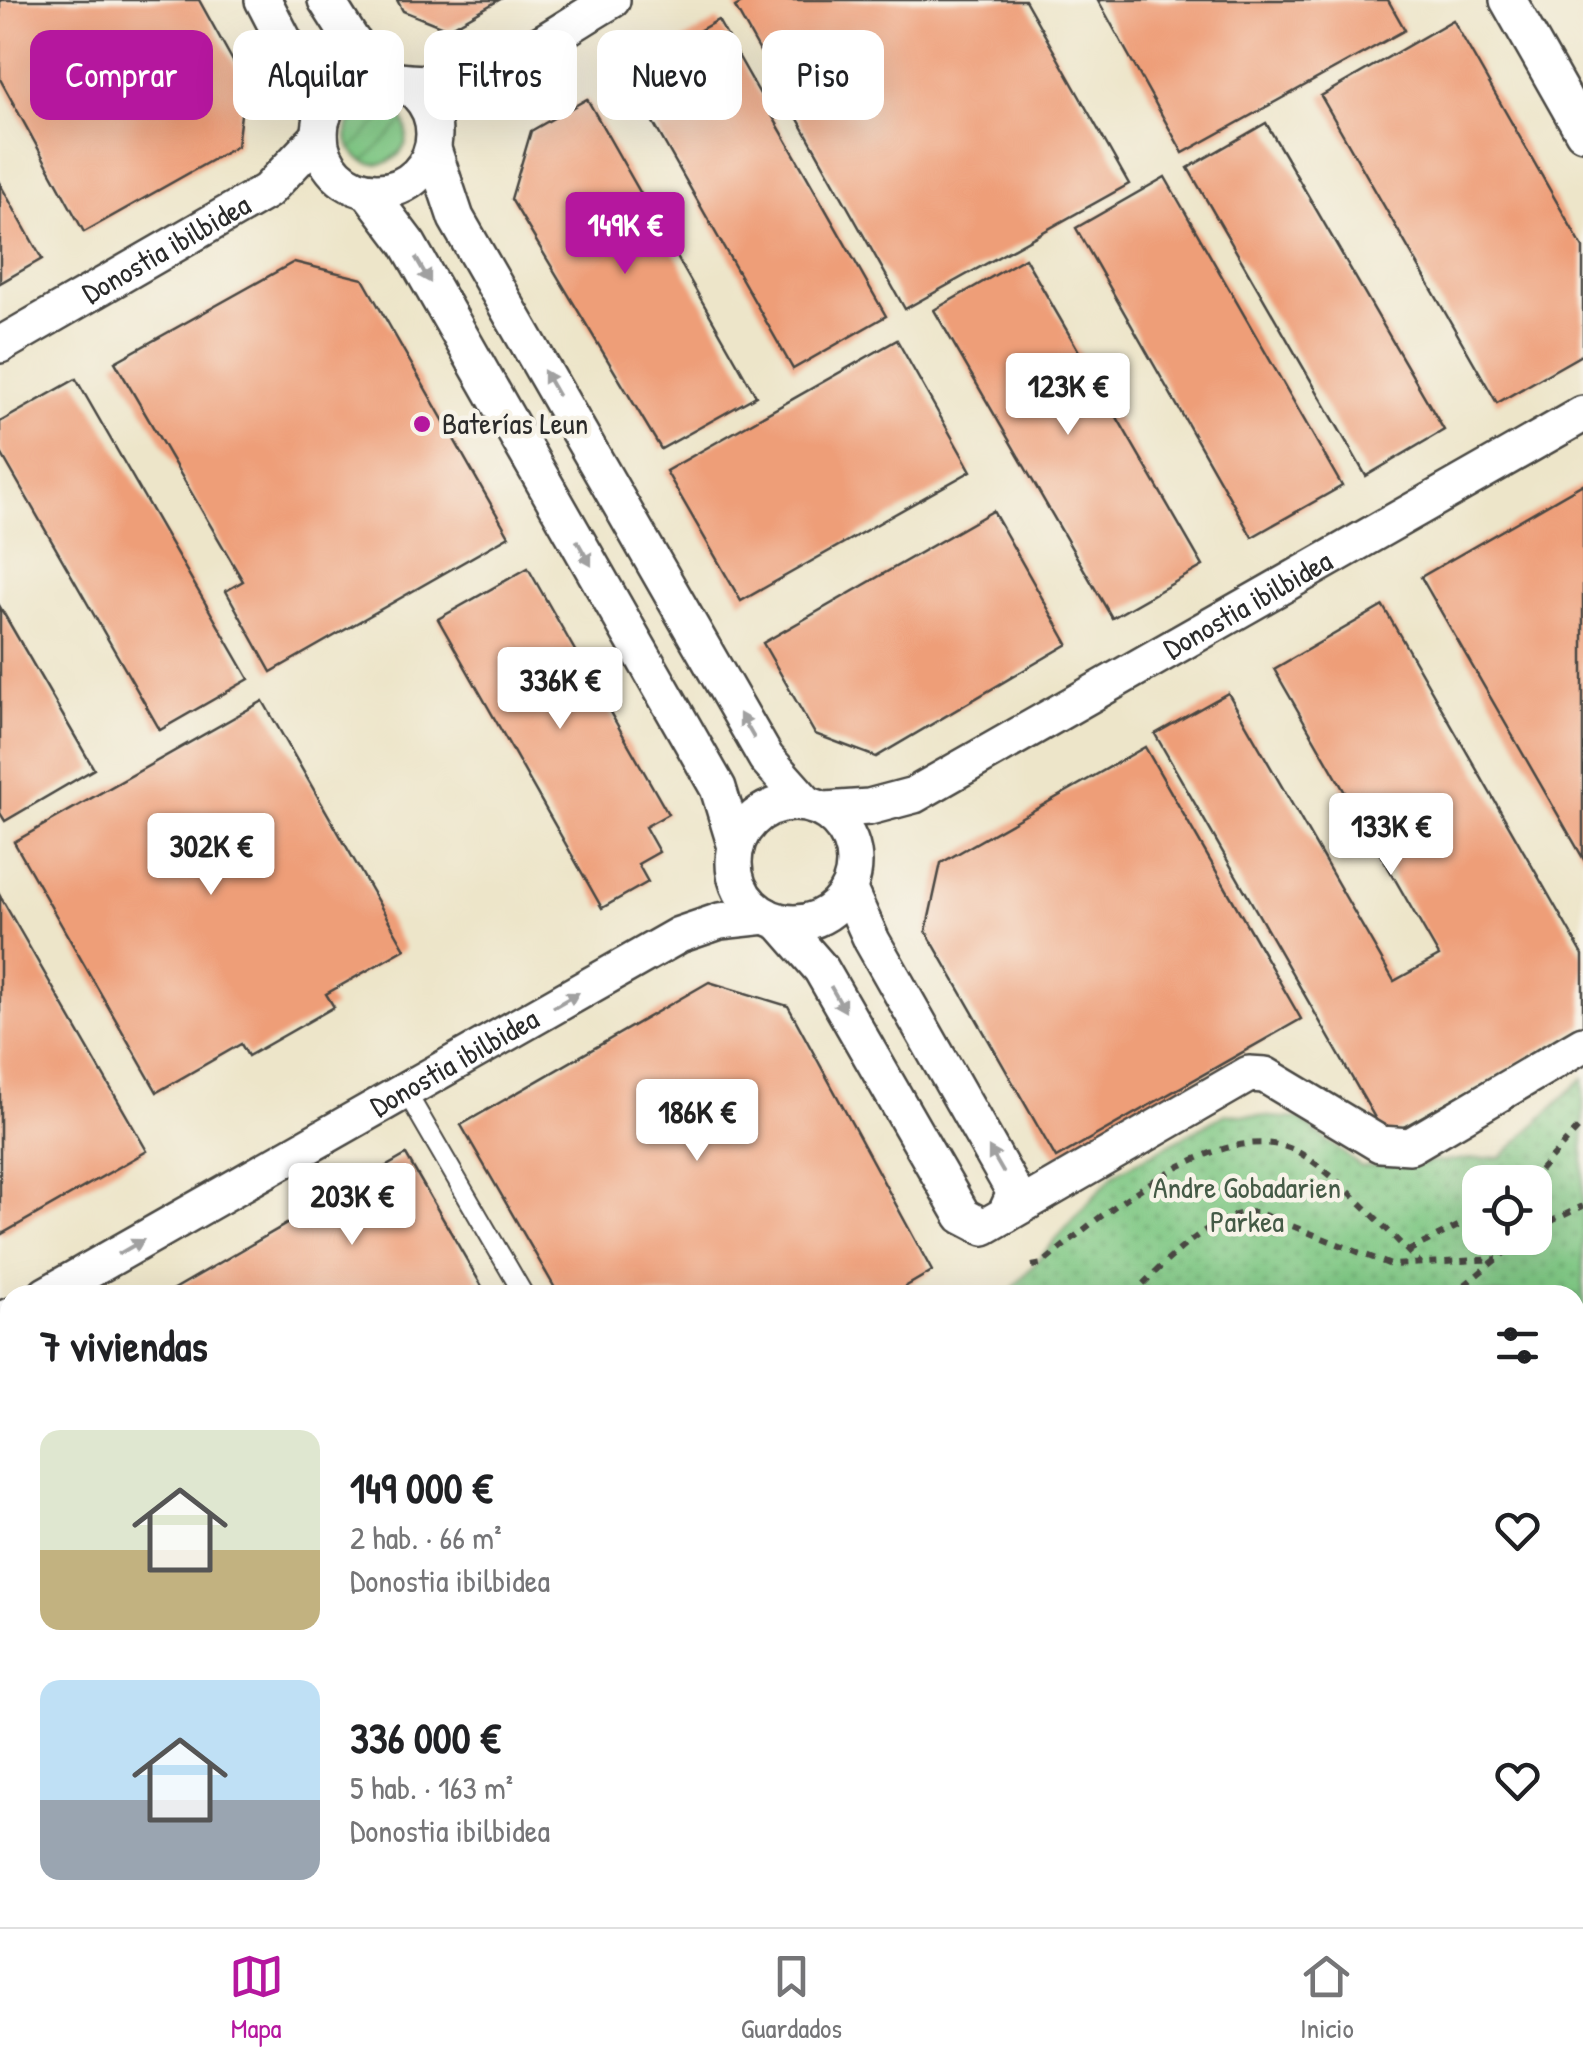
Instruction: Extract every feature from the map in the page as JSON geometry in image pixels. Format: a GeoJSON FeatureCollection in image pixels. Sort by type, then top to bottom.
{"type":"FeatureCollection","features":[{"type":"Feature","properties":{"kind":"street"},"geometry":{"type":"LineString","coordinates":[[263,0],[321,126],[329,165],[340,177],[368,190],[390,190],[411,181],[446,120]]}},
{"type":"Feature","properties":{"kind":"street"},"geometry":{"type":"LineString","coordinates":[[326,0],[346,30]]}},
{"type":"Feature","properties":{"kind":"street"},"geometry":{"type":"LineString","coordinates":[[560,30],[612,0]]}},
{"type":"Feature","properties":{"kind":"street"},"geometry":{"type":"LineString","coordinates":[[1508,0],[1583,132]]}},
{"type":"Feature","properties":{"kind":"street"},"geometry":{"type":"LineString","coordinates":[[404,88],[424,102],[432,116],[433,145],[447,200],[766,758],[850,838],[851,883],[872,940],[1015,1193],[1005,1216]]}},
{"type":"Feature","properties":{"kind":"street"},"geometry":{"type":"LineString","coordinates":[[321,126],[325,120]]}},
{"type":"Feature","properties":{"kind":"street","name":"Donostia ibilbidea"},"geometry":{"type":"LineString","coordinates":[[0,345],[267,190],[321,126]]}},
{"type":"Feature","properties":{"kind":"street"},"geometry":{"type":"LineString","coordinates":[[368,190],[408,244],[708,771],[724,802],[736,847],[738,886],[750,904],[773,919],[821,970],[963,1216],[984,1227],[1249,1074],[1265,1074],[1380,1144],[1410,1146],[1583,1044]]}},
{"type":"Feature","properties":{"kind":"street","name":"Donostia ibilbidea"},"geometry":{"type":"LineString","coordinates":[[815,807],[870,807],[914,795],[1583,414]]}},
{"type":"Feature","properties":{"kind":"street","name":"Donostia ibilbidea"},"geometry":{"type":"LineString","coordinates":[[851,883],[881,832],[914,795]]}},
{"type":"Feature","properties":{"kind":"street"},"geometry":{"type":"LineString","coordinates":[[736,847],[744,828],[770,807],[815,807]]}},
{"type":"Feature","properties":{"kind":"street"},"geometry":{"type":"LineString","coordinates":[[773,919],[812,921],[828,914],[851,883]]}},
{"type":"Feature","properties":{"kind":"street","name":"Donostia ibilbidea"},"geometry":{"type":"LineString","coordinates":[[64,1285],[679,935],[720,922],[773,919]]}},
{"type":"Feature","properties":{"kind":"lane"},"geometry":{"type":"LineString","coordinates":[[405,1090],[518,1285]]}},
{"type":"Feature","properties":{"kind":"path"},"geometry":{"type":"LineString","coordinates":[[1544,1165],[1583,1122]]}},
{"type":"Feature","properties":{"kind":"path"},"geometry":{"type":"LineString","coordinates":[[1032,1266],[1042,1264],[1131,1194],[1222,1149],[1246,1143],[1294,1150],[1315,1164],[1420,1264]]}},
{"type":"Feature","properties":{"kind":"path"},"geometry":{"type":"LineString","coordinates":[[1552,1221],[1583,1206]]}},
{"type":"Feature","properties":{"kind":"path"},"geometry":{"type":"LineString","coordinates":[[1143,1285],[1218,1220],[1238,1212],[1260,1214],[1376,1262],[1420,1264],[1496,1259]]}},
{"type":"Feature","properties":{"kind":"path"},"geometry":{"type":"LineString","coordinates":[[1408,1251],[1462,1224]]}},
{"type":"Feature","properties":{"kind":"path"},"geometry":{"type":"LineString","coordinates":[[1464,1285],[1501,1255]]}},
{"type":"Feature","properties":{"kind":"green space"},"geometry":{"type":"Polygon","coordinates":[[[352,120],[404,123],[404,145],[388,161],[366,161],[350,145],[347,134],[352,120]]]}},
{"type":"Feature","properties":{"kind":"green space","name":"Andre Gobadarien Parkea"},"geometry":{"type":"Polygon","coordinates":[[[1583,1078],[1583,1285],[1016,1285],[1114,1174],[1226,1114],[1300,1119],[1361,1167],[1502,1157],[1583,1078]]]}},
{"type":"Feature","properties":{"kind":"building"},"geometry":{"type":"Polygon","coordinates":[[[0,0],[199,0],[233,61],[233,120],[240,120],[237,146],[84,232],[0,79],[0,0]]]}},
{"type":"Feature","properties":{"kind":"building"},"geometry":{"type":"Polygon","coordinates":[[[397,0],[499,0],[448,29],[403,11],[397,0]]]}},
{"type":"Feature","properties":{"kind":"building"},"geometry":{"type":"Polygon","coordinates":[[[747,0],[1025,0],[1129,184],[905,309],[799,120],[884,120],[884,30],[762,30],[762,55],[735,7],[747,0]]]}},
{"type":"Feature","properties":{"kind":"building"},"geometry":{"type":"Polygon","coordinates":[[[1098,0],[1388,0],[1405,30],[1183,153],[1098,0]]]}},
{"type":"Feature","properties":{"kind":"building"},"geometry":{"type":"Polygon","coordinates":[[[718,20],[724,30],[700,30],[718,20]]]}},
{"type":"Feature","properties":{"kind":"building"},"geometry":{"type":"Polygon","coordinates":[[[1453,20],[1583,248],[1583,354],[1497,403],[1321,96],[1453,20]]]}},
{"type":"Feature","properties":{"kind":"building"},"geometry":{"type":"Polygon","coordinates":[[[742,62],[762,98],[762,120],[775,120],[886,316],[793,369],[652,120],[742,120],[742,62]]]}},
{"type":"Feature","properties":{"kind":"building"},"geometry":{"type":"Polygon","coordinates":[[[587,99],[756,396],[661,449],[511,199],[531,131],[550,120],[577,120],[577,105],[587,99]]]}},
{"type":"Feature","properties":{"kind":"building"},"geometry":{"type":"Polygon","coordinates":[[[1266,123],[1444,430],[1366,476],[1188,168],[1266,123]]]}},
{"type":"Feature","properties":{"kind":"building"},"geometry":{"type":"Polygon","coordinates":[[[1165,177],[1342,486],[1252,537],[1076,228],[1165,177]]]}},
{"type":"Feature","properties":{"kind":"building"},"geometry":{"type":"Polygon","coordinates":[[[0,184],[42,259],[0,283],[0,184]]]}},
{"type":"Feature","properties":{"kind":"building"},"geometry":{"type":"Polygon","coordinates":[[[1025,258],[1203,566],[1112,618],[934,310],[1025,258]]]}},
{"type":"Feature","properties":{"kind":"building"},"geometry":{"type":"Polygon","coordinates":[[[294,262],[363,279],[509,536],[271,672],[226,591],[243,581],[115,362],[294,262]]]}},
{"type":"Feature","properties":{"kind":"building"},"geometry":{"type":"Polygon","coordinates":[[[897,340],[971,471],[741,601],[666,471],[897,340]]]}},
{"type":"Feature","properties":{"kind":"building"},"geometry":{"type":"Polygon","coordinates":[[[76,379],[249,679],[160,730],[0,451],[0,422],[76,379]]]}},
{"type":"Feature","properties":{"kind":"building"},"geometry":{"type":"Polygon","coordinates":[[[1583,484],[1583,858],[1421,577],[1583,484]]]}},
{"type":"Feature","properties":{"kind":"building"},"geometry":{"type":"Polygon","coordinates":[[[993,511],[1068,644],[876,757],[815,734],[763,643],[993,511]]]}},
{"type":"Feature","properties":{"kind":"building"},"geometry":{"type":"Polygon","coordinates":[[[528,568],[668,814],[645,827],[659,852],[638,864],[648,882],[602,908],[438,619],[528,568]]]}},
{"type":"Feature","properties":{"kind":"building"},"geometry":{"type":"Polygon","coordinates":[[[1383,606],[1583,955],[1583,1025],[1386,1137],[1155,734],[1228,693],[1394,981],[1439,956],[1274,669],[1383,606]]]}},
{"type":"Feature","properties":{"kind":"building"},"geometry":{"type":"Polygon","coordinates":[[[0,607],[94,769],[5,821],[0,813],[0,607]]]}},
{"type":"Feature","properties":{"kind":"building"},"geometry":{"type":"Polygon","coordinates":[[[263,701],[405,949],[326,994],[334,1007],[248,1056],[241,1044],[157,1092],[14,842],[263,701]]]}},
{"type":"Feature","properties":{"kind":"building"},"geometry":{"type":"Polygon","coordinates":[[[1145,747],[1301,1019],[1056,1158],[926,931],[941,863],[1145,747]]]}},
{"type":"Feature","properties":{"kind":"building"},"geometry":{"type":"Polygon","coordinates":[[[0,896],[147,1151],[0,1235],[0,896]]]}},
{"type":"Feature","properties":{"kind":"building"},"geometry":{"type":"Polygon","coordinates":[[[709,982],[788,1006],[932,1271],[908,1285],[553,1285],[461,1125],[709,982]]]}},
{"type":"Feature","properties":{"kind":"building"},"geometry":{"type":"Polygon","coordinates":[[[406,1155],[481,1285],[181,1285],[406,1155]]]}},
{"type":"Feature","properties":{"kind":"place","name":"Baterías Leun"},"geometry":{"type":"Point","coordinates":[422,424]}}]}
